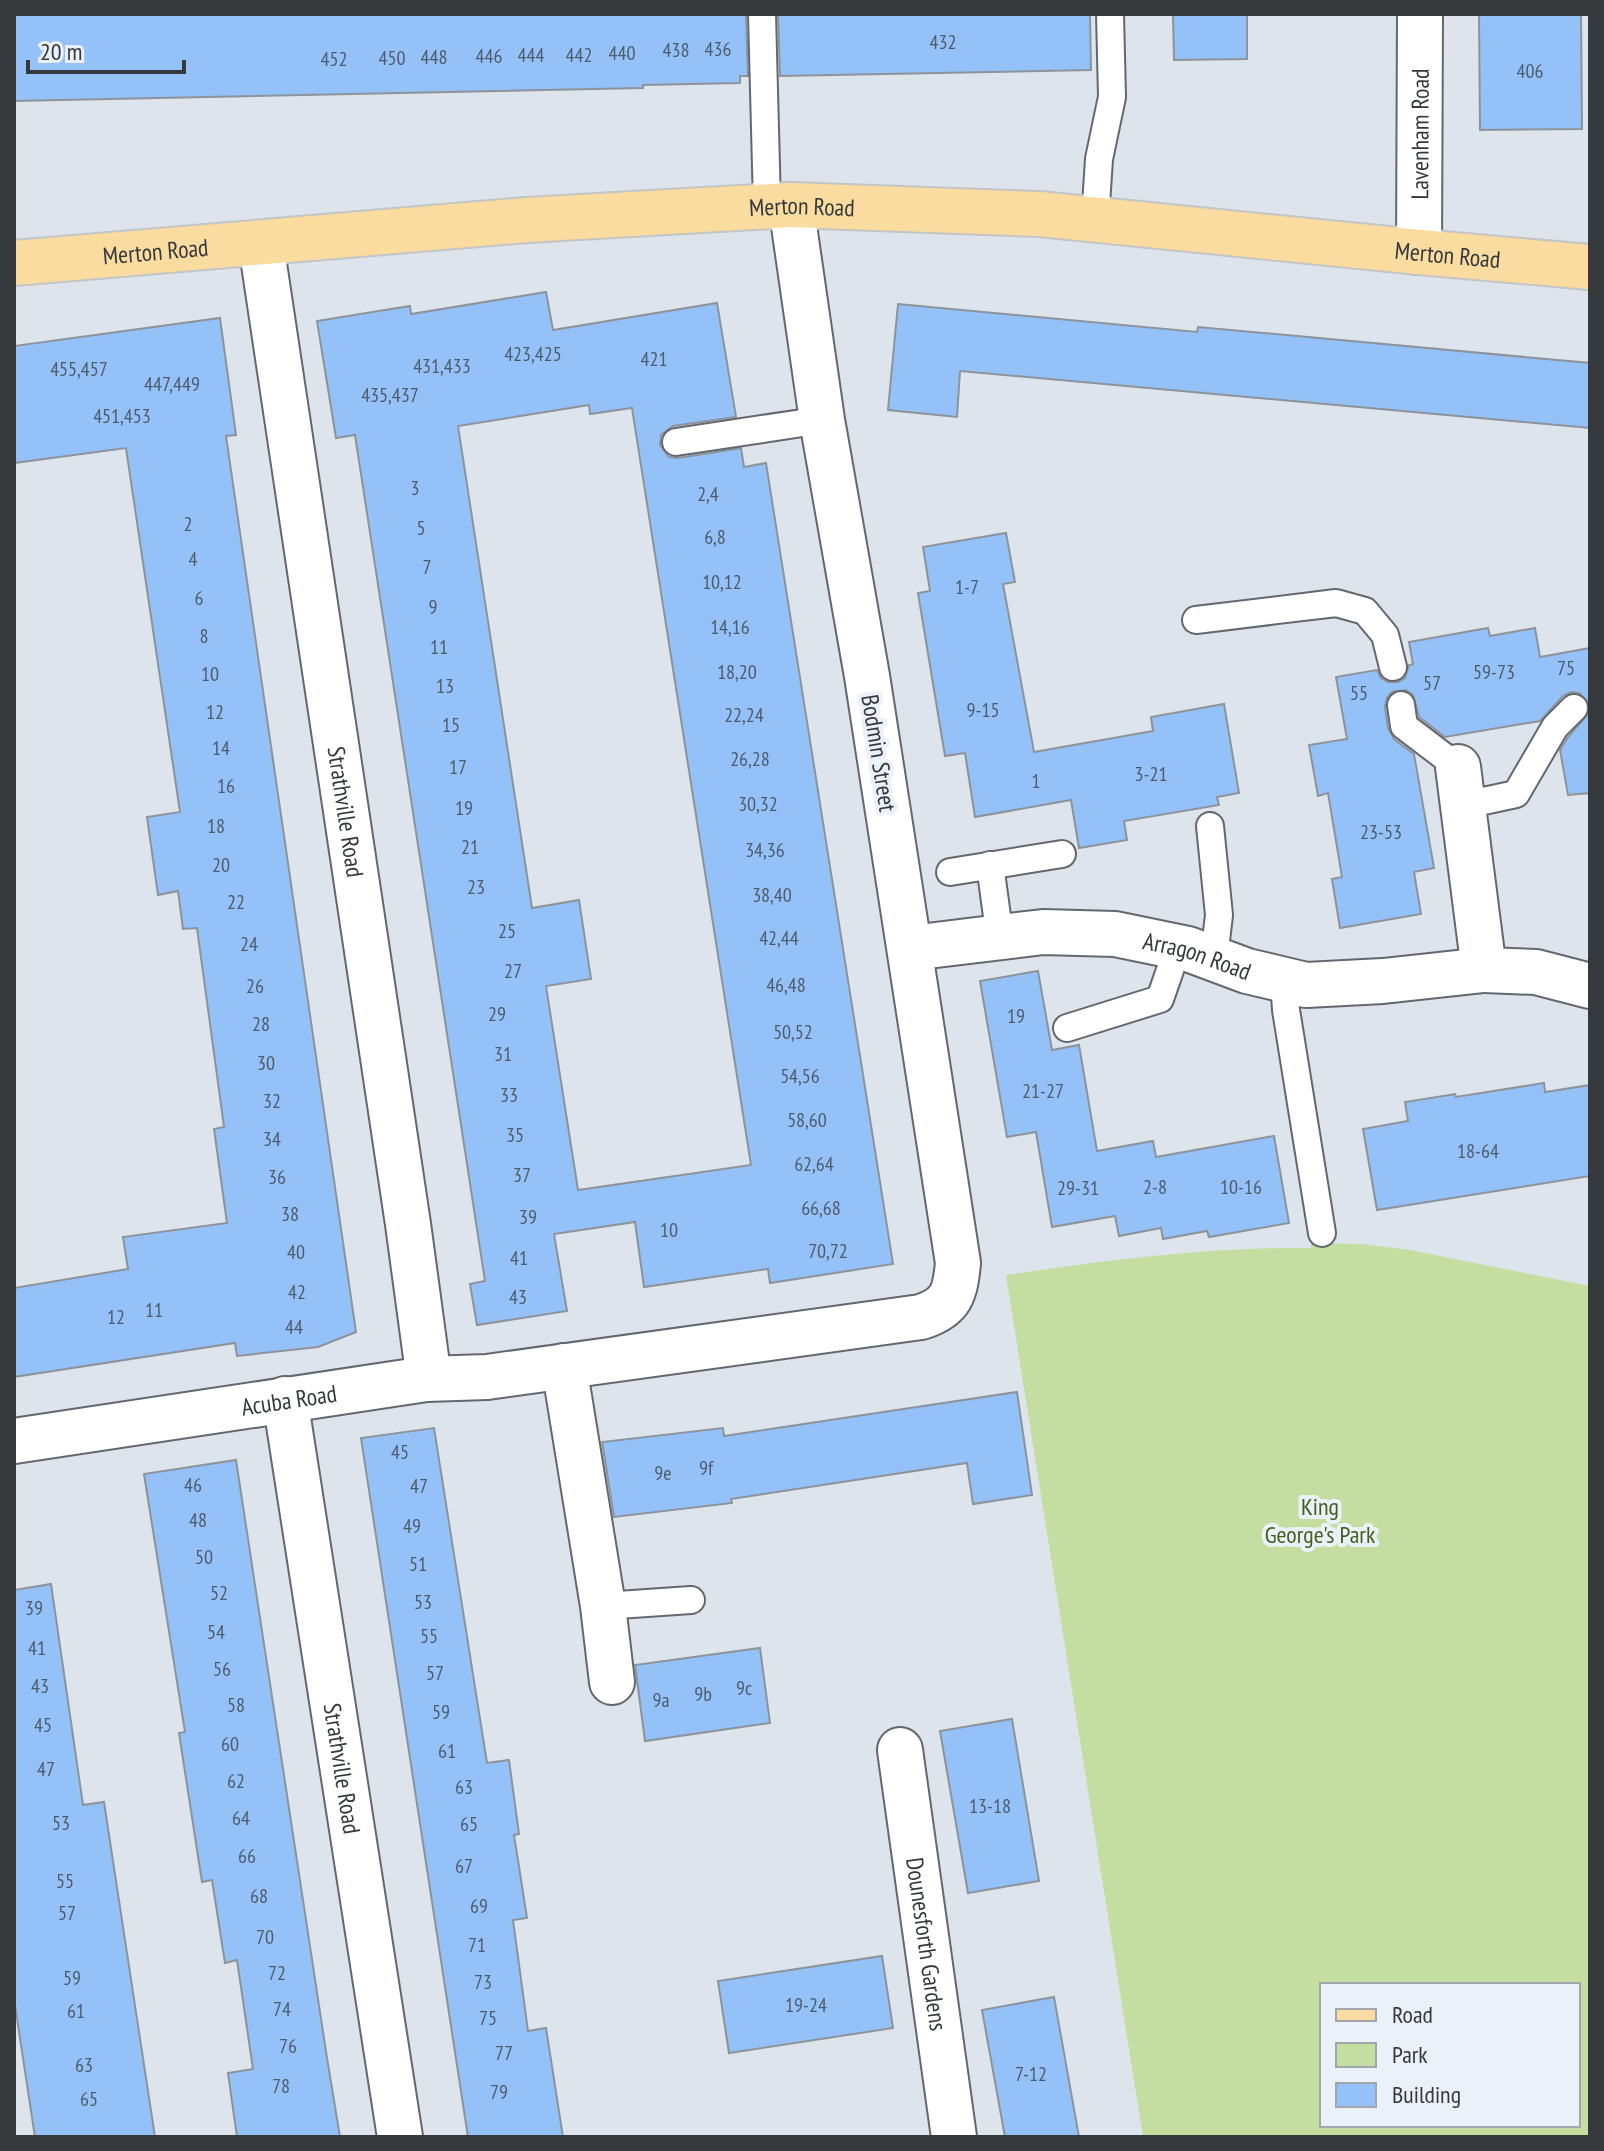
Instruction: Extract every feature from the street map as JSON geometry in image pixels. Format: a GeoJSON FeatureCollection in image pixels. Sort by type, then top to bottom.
{"type":"FeatureCollection","features":[{"type":"Feature","properties":{"kind":"main road","name":"Merton Road"},"geometry":{"type":"LineString","coordinates":[[14,263],[527,220],[779,205],[1039,214],[1590,267]]}},
{"type":"Feature","properties":{"kind":"street","name":"Lavenham Road"},"geometry":{"type":"LineString","coordinates":[[1419,252],[1420,14]]}},
{"type":"Feature","properties":{"kind":"street","name":"Bodmin Street"},"geometry":{"type":"LineString","coordinates":[[779,205],[822,420],[911,948],[958,1263],[956,1282],[948,1301]]}},
{"type":"Feature","properties":{"kind":"street","name":"Strathville Road"},"geometry":{"type":"LineString","coordinates":[[261,244],[408,1224],[426,1357],[426,1379]]}},
{"type":"Feature","properties":{"kind":"street"},"geometry":{"type":"LineString","coordinates":[[1462,786],[1484,970]]}},
{"type":"Feature","properties":{"kind":"street","name":"Arragon Road"},"geometry":{"type":"LineString","coordinates":[[911,948],[1043,932],[1115,934],[1196,953],[1247,971],[1306,985],[1484,970],[1536,972],[1590,986]]}},
{"type":"Feature","properties":{"kind":"street","name":"Acuba Road"},"geometry":{"type":"LineString","coordinates":[[14,1441],[426,1379],[487,1377],[921,1317],[942,1309],[948,1301]]}},
{"type":"Feature","properties":{"kind":"street"},"geometry":{"type":"LineString","coordinates":[[564,1366],[603,1606],[612,1682]]}},
{"type":"Feature","properties":{"kind":"street","name":"Strathville Road"},"geometry":{"type":"LineString","coordinates":[[285,1399],[400,2137]]}},
{"type":"Feature","properties":{"kind":"street","name":"Dounesforth Gardens"},"geometry":{"type":"LineString","coordinates":[[900,1750],[954,2137]]}},
{"type":"Feature","properties":{"kind":"lane"},"geometry":{"type":"LineString","coordinates":[[762,14],[779,205]]}},
{"type":"Feature","properties":{"kind":"lane"},"geometry":{"type":"LineString","coordinates":[[1095,220],[1099,159],[1112,97],[1110,14]]}},
{"type":"Feature","properties":{"kind":"lane"},"geometry":{"type":"LineString","coordinates":[[676,442],[822,420]]}},
{"type":"Feature","properties":{"kind":"lane"},"geometry":{"type":"LineString","coordinates":[[1196,620],[1336,603],[1365,611],[1385,635],[1393,667]]}},
{"type":"Feature","properties":{"kind":"lane"},"geometry":{"type":"LineString","coordinates":[[1401,705],[1404,726],[1462,786],[1516,794],[1546,740],[1574,708]]}},
{"type":"Feature","properties":{"kind":"lane"},"geometry":{"type":"LineString","coordinates":[[1067,1028],[1160,999],[1196,953],[1219,915],[1210,826]]}},
{"type":"Feature","properties":{"kind":"lane"},"geometry":{"type":"LineString","coordinates":[[950,872],[1062,854]]}},
{"type":"Feature","properties":{"kind":"lane"},"geometry":{"type":"LineString","coordinates":[[990,865],[1000,938]]}},
{"type":"Feature","properties":{"kind":"lane"},"geometry":{"type":"LineString","coordinates":[[1284,979],[1286,1010],[1322,1233]]}},
{"type":"Feature","properties":{"kind":"lane"},"geometry":{"type":"LineString","coordinates":[[603,1606],[691,1600]]}},
{"type":"Feature","properties":{"kind":"green space","name":"King George's Park"},"geometry":{"type":"Polygon","coordinates":[[[1311,1243],[1361,1244],[1410,1250],[1590,1286],[1590,2137],[1143,2137],[1006,1275],[1082,1264],[1235,1250],[1311,1248],[1311,1243]]]}},
{"type":"Feature","properties":{"kind":"building"},"geometry":{"type":"Polygon","coordinates":[[[14,14],[746,14],[748,76],[740,76],[740,83],[643,85],[643,88],[14,101],[14,14]]]}},
{"type":"Feature","properties":{"kind":"building"},"geometry":{"type":"Polygon","coordinates":[[[778,14],[1090,14],[1091,70],[780,76],[778,14]]]}},
{"type":"Feature","properties":{"kind":"building"},"geometry":{"type":"Polygon","coordinates":[[[1173,14],[1247,14],[1247,59],[1174,60],[1173,14]]]}},
{"type":"Feature","properties":{"kind":"building"},"geometry":{"type":"Polygon","coordinates":[[[1479,14],[1581,14],[1582,129],[1480,130],[1479,14]]]}},
{"type":"Feature","properties":{"kind":"building"},"geometry":{"type":"Polygon","coordinates":[[[546,292],[553,330],[717,303],[736,417],[673,426],[661,435],[660,445],[669,457],[678,458],[741,448],[744,467],[766,463],[893,1264],[770,1283],[768,1269],[644,1287],[635,1222],[554,1234],[567,1311],[477,1325],[470,1284],[485,1281],[355,435],[336,438],[317,321],[410,306],[411,314],[546,292]],[[589,405],[458,426],[532,908],[579,900],[591,979],[546,986],[578,1190],[751,1165],[632,408],[590,414],[589,405]]]}},
{"type":"Feature","properties":{"kind":"building"},"geometry":{"type":"Polygon","coordinates":[[[898,304],[1197,332],[1198,327],[1590,363],[1590,428],[960,371],[957,417],[888,410],[898,304]]]}},
{"type":"Feature","properties":{"kind":"building"},"geometry":{"type":"Polygon","coordinates":[[[220,318],[236,435],[226,436],[356,1332],[318,1347],[237,1356],[235,1343],[14,1377],[14,1288],[128,1269],[123,1237],[227,1223],[214,1129],[224,1127],[197,928],[183,929],[178,891],[158,895],[147,817],[180,812],[126,448],[14,463],[14,346],[220,318]]]}},
{"type":"Feature","properties":{"kind":"building"},"geometry":{"type":"Polygon","coordinates":[[[1006,533],[1015,582],[1003,584],[1034,752],[1153,731],[1151,717],[1224,704],[1239,793],[1217,797],[1219,805],[1124,821],[1127,840],[1079,848],[1071,800],[975,817],[965,753],[945,756],[918,593],[930,591],[923,547],[1006,533]]]}},
{"type":"Feature","properties":{"kind":"building"},"geometry":{"type":"Polygon","coordinates":[[[1488,628],[1490,636],[1535,628],[1540,657],[1590,648],[1590,793],[1568,795],[1560,750],[1589,713],[1589,703],[1579,693],[1571,692],[1563,696],[1540,721],[1445,737],[1419,717],[1413,695],[1406,690],[1392,692],[1385,706],[1388,728],[1394,739],[1414,754],[1434,868],[1414,872],[1421,914],[1340,928],[1332,879],[1342,877],[1328,793],[1318,796],[1309,745],[1347,739],[1336,677],[1377,670],[1381,678],[1388,682],[1398,682],[1405,678],[1409,665],[1413,664],[1409,642],[1488,628]]]}},
{"type":"Feature","properties":{"kind":"building"},"geometry":{"type":"Polygon","coordinates":[[[1038,971],[1052,1050],[1079,1045],[1097,1151],[1153,1141],[1156,1157],[1274,1136],[1289,1223],[1209,1237],[1207,1231],[1163,1239],[1161,1228],[1119,1236],[1115,1216],[1052,1227],[1036,1132],[1007,1137],[980,981],[1038,971]]]}},
{"type":"Feature","properties":{"kind":"building"},"geometry":{"type":"Polygon","coordinates":[[[1544,1083],[1545,1092],[1590,1085],[1590,1176],[1377,1210],[1363,1129],[1408,1121],[1405,1102],[1544,1083]]]}},
{"type":"Feature","properties":{"kind":"building"},"geometry":{"type":"Polygon","coordinates":[[[1017,1392],[1032,1495],[973,1504],[967,1463],[731,1499],[732,1503],[614,1517],[602,1442],[723,1428],[724,1436],[1017,1392]]]}},
{"type":"Feature","properties":{"kind":"building"},"geometry":{"type":"Polygon","coordinates":[[[434,1428],[487,1763],[509,1760],[519,1834],[514,1835],[527,1918],[513,1920],[528,2031],[546,2028],[563,2137],[468,2137],[361,1438],[434,1428]]]}},
{"type":"Feature","properties":{"kind":"building"},"geometry":{"type":"Polygon","coordinates":[[[236,1460],[340,2137],[237,2137],[228,2073],[253,2069],[237,1960],[225,1963],[212,1880],[202,1882],[179,1733],[185,1732],[144,1474],[236,1460]]]}},
{"type":"Feature","properties":{"kind":"building"},"geometry":{"type":"Polygon","coordinates":[[[51,1584],[83,1805],[104,1802],[155,2137],[35,2137],[14,1999],[14,1590],[51,1584]]]}},
{"type":"Feature","properties":{"kind":"building"},"geometry":{"type":"Polygon","coordinates":[[[760,1648],[770,1723],[645,1741],[635,1665],[760,1648]]]}},
{"type":"Feature","properties":{"kind":"building"},"geometry":{"type":"Polygon","coordinates":[[[1012,1719],[1039,1881],[968,1893],[940,1731],[1012,1719]]]}},
{"type":"Feature","properties":{"kind":"building"},"geometry":{"type":"Polygon","coordinates":[[[882,1956],[893,2028],[729,2053],[718,1981],[882,1956]]]}},
{"type":"Feature","properties":{"kind":"building"},"geometry":{"type":"Polygon","coordinates":[[[1054,1997],[1079,2137],[1005,2137],[982,2010],[1054,1997]]]}}]}
